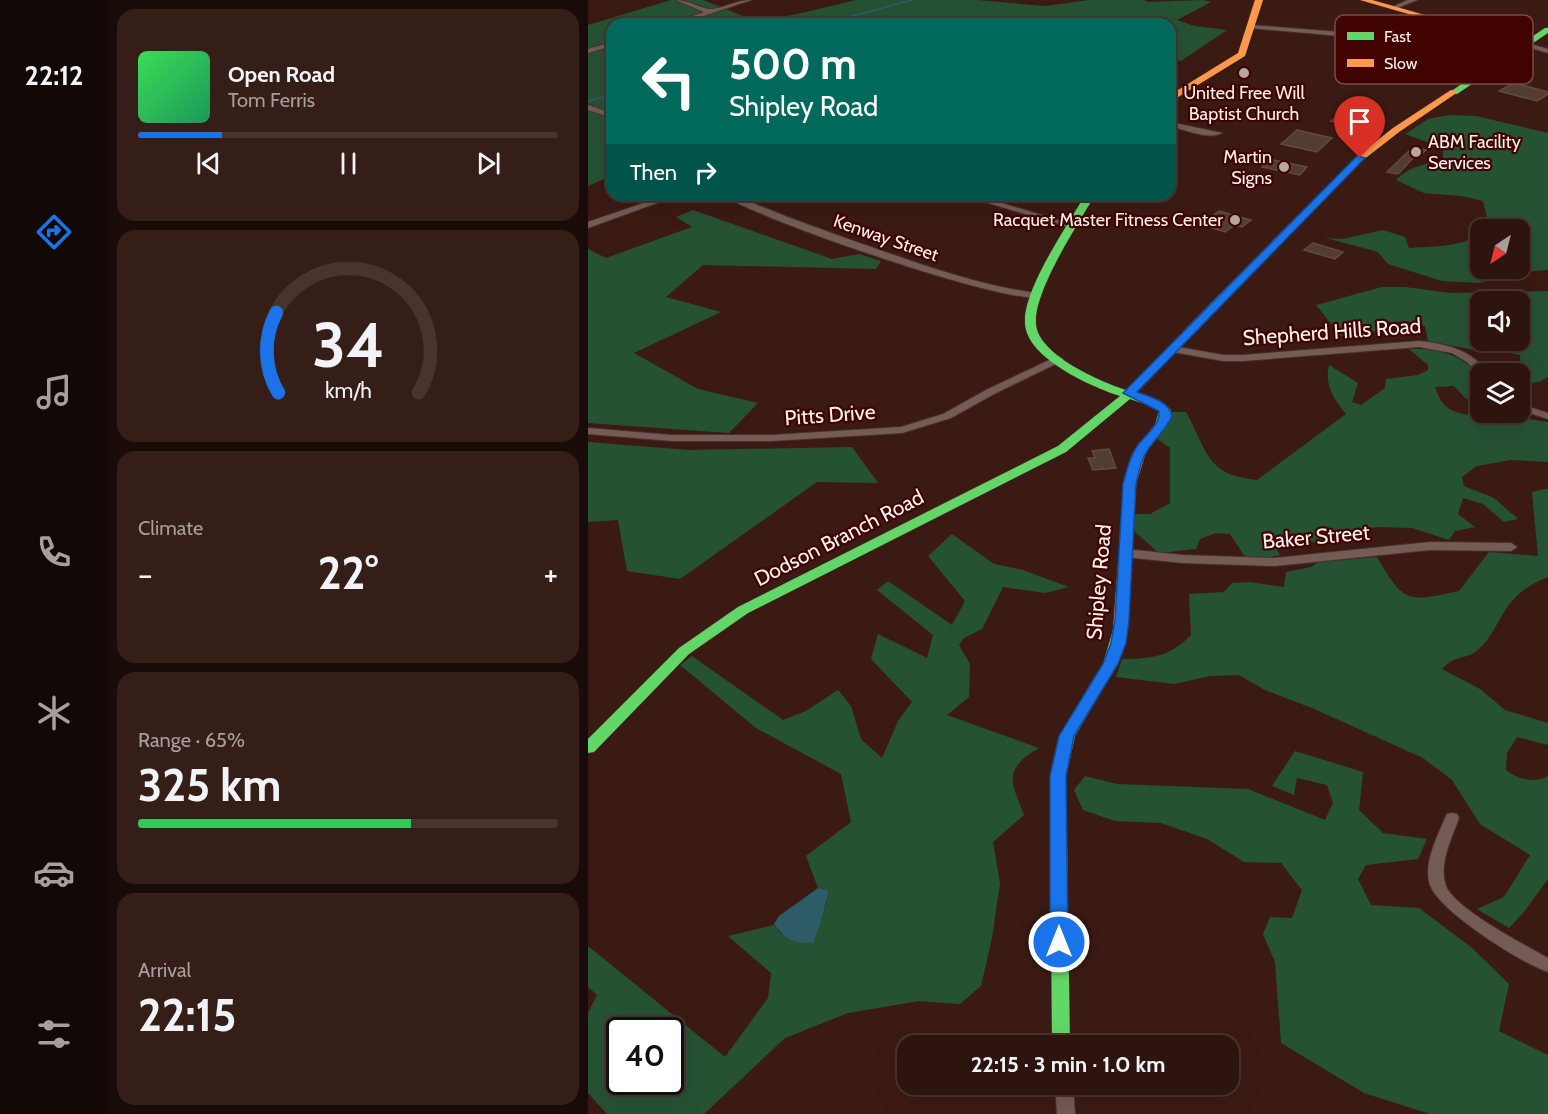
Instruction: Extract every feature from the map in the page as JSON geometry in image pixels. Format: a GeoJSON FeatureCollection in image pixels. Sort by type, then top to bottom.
{"type":"FeatureCollection","features":[{"type":"Feature","properties":{"kind":"street"},"geometry":{"type":"LineString","coordinates":[[678,0],[711,12]]}},
{"type":"Feature","properties":{"kind":"street"},"geometry":{"type":"LineString","coordinates":[[692,18],[748,0]]}},
{"type":"Feature","properties":{"kind":"street"},"geometry":{"type":"LineString","coordinates":[[1364,0],[1419,15]]}},
{"type":"Feature","properties":{"kind":"street"},"geometry":{"type":"LineString","coordinates":[[1394,8],[1414,0]]}},
{"type":"Feature","properties":{"kind":"street"},"geometry":{"type":"LineString","coordinates":[[1176,95],[1242,54],[1251,27],[1255,1]]}},
{"type":"Feature","properties":{"kind":"street"},"geometry":{"type":"LineString","coordinates":[[1251,27],[1335,34]]}},
{"type":"Feature","properties":{"kind":"street","name":"Dodson Branch Road"},"geometry":{"type":"LineString","coordinates":[[1533,40],[1548,30]]}},
{"type":"Feature","properties":{"kind":"street"},"geometry":{"type":"LineString","coordinates":[[588,51],[606,46]]}},
{"type":"Feature","properties":{"kind":"street"},"geometry":{"type":"LineString","coordinates":[[1533,47],[1548,51]]}},
{"type":"Feature","properties":{"kind":"street","name":"Dodson Branch Road"},"geometry":{"type":"LineString","coordinates":[[588,748],[684,651],[743,610],[1062,449],[1082,435],[1129,393],[1360,158],[1386,136],[1465,84]]}},
{"type":"Feature","properties":{"kind":"street"},"geometry":{"type":"LineString","coordinates":[[588,107],[606,114]]}},
{"type":"Feature","properties":{"kind":"street"},"geometry":{"type":"LineString","coordinates":[[1176,126],[1200,132],[1218,133]]}},
{"type":"Feature","properties":{"kind":"street"},"geometry":{"type":"LineString","coordinates":[[588,225],[658,201]]}},
{"type":"Feature","properties":{"kind":"street","name":"Kenway Street"},"geometry":{"type":"LineString","coordinates":[[743,201],[840,240],[934,273],[997,290],[1036,296]]}},
{"type":"Feature","properties":{"kind":"street"},"geometry":{"type":"LineString","coordinates":[[987,201],[1074,226]]}},
{"type":"Feature","properties":{"kind":"street"},"geometry":{"type":"LineString","coordinates":[[1087,201],[1036,296],[1030,321],[1033,333],[1058,359],[1086,379],[1129,393]]}},
{"type":"Feature","properties":{"kind":"street","name":"Shepherd Hills Road"},"geometry":{"type":"LineString","coordinates":[[1173,349],[1223,358],[1243,358],[1395,345],[1435,345],[1464,353],[1474,363]]}},
{"type":"Feature","properties":{"kind":"street","name":"Pitts Drive"},"geometry":{"type":"LineString","coordinates":[[588,431],[672,438],[772,438],[902,430],[947,416],[1058,359]]}},
{"type":"Feature","properties":{"kind":"street","name":"Shipley Road"},"geometry":{"type":"LineString","coordinates":[[1061,1035],[1058,776],[1067,736],[1110,664],[1118,643],[1122,620],[1130,484],[1134,463],[1142,448],[1161,427],[1166,416],[1165,410],[1155,403],[1129,393]]}},
{"type":"Feature","properties":{"kind":"street"},"geometry":{"type":"LineString","coordinates":[[1530,410],[1548,416]]}},
{"type":"Feature","properties":{"kind":"street","name":"Baker Street"},"geometry":{"type":"LineString","coordinates":[[1125,553],[1183,559],[1275,562],[1430,546],[1511,547]]}},
{"type":"Feature","properties":{"kind":"street"},"geometry":{"type":"LineString","coordinates":[[1452,818],[1437,859],[1438,886],[1447,902],[1478,924],[1548,966]]}},
{"type":"Feature","properties":{"kind":"street"},"geometry":{"type":"LineString","coordinates":[[1065,1095],[1066,1114]]}},
{"type":"Feature","properties":{"kind":"green space"},"geometry":{"type":"Polygon","coordinates":[[[671,0],[703,0],[748,18],[611,18],[671,0]]]}},
{"type":"Feature","properties":{"kind":"green space"},"geometry":{"type":"Polygon","coordinates":[[[856,0],[977,0],[1045,6],[1090,0],[1149,2],[1203,0],[1211,2],[1177,20],[1195,26],[1227,30],[1181,61],[1176,60],[1176,18],[769,18],[793,15],[856,0]]]}},
{"type":"Feature","properties":{"kind":"green space"},"geometry":{"type":"Polygon","coordinates":[[[606,20],[606,166],[604,179],[588,186],[588,25],[606,20]]]}},
{"type":"Feature","properties":{"kind":"green space"},"geometry":{"type":"Polygon","coordinates":[[[1449,115],[1476,116],[1548,133],[1548,270],[1530,271],[1530,219],[1487,219],[1483,201],[1462,196],[1424,193],[1396,180],[1413,168],[1443,158],[1443,148],[1405,134],[1428,119],[1449,115]]]}},
{"type":"Feature","properties":{"kind":"green space"},"geometry":{"type":"Polygon","coordinates":[[[693,210],[832,259],[859,254],[881,261],[876,269],[703,265],[666,297],[721,312],[634,353],[698,389],[758,403],[729,433],[588,423],[588,249],[606,258],[692,227],[676,217],[693,210]]]}},
{"type":"Feature","properties":{"kind":"green space"},"geometry":{"type":"Polygon","coordinates":[[[1383,230],[1405,237],[1409,248],[1455,244],[1470,239],[1470,279],[1494,279],[1479,283],[1442,281],[1388,264],[1378,252],[1326,238],[1343,239],[1383,230]]]}},
{"type":"Feature","properties":{"kind":"green space"},"geometry":{"type":"Polygon","coordinates":[[[1382,287],[1470,293],[1470,349],[1428,341],[1425,326],[1406,321],[1378,323],[1377,331],[1341,336],[1316,305],[1382,287]]]}},
{"type":"Feature","properties":{"kind":"green space"},"geometry":{"type":"Polygon","coordinates":[[[1530,291],[1548,291],[1548,377],[1539,382],[1530,383],[1530,363],[1520,363],[1520,355],[1502,351],[1530,351],[1530,291]]]}},
{"type":"Feature","properties":{"kind":"green space"},"geometry":{"type":"Polygon","coordinates":[[[1409,349],[1439,351],[1470,366],[1470,398],[1466,399],[1454,386],[1435,387],[1446,407],[1467,415],[1470,411],[1470,423],[1530,423],[1530,419],[1548,422],[1548,462],[1511,460],[1477,466],[1462,477],[1464,486],[1494,498],[1518,519],[1504,522],[1483,504],[1463,498],[1458,514],[1475,527],[1455,531],[1449,540],[1412,528],[1378,527],[1345,531],[1315,543],[1294,535],[1272,540],[1280,555],[1270,557],[1245,557],[1230,534],[1216,533],[1200,539],[1196,549],[1159,553],[1133,530],[1134,514],[1150,514],[1170,503],[1170,448],[1156,438],[1168,424],[1172,412],[1186,412],[1205,450],[1218,467],[1227,473],[1257,480],[1346,414],[1331,391],[1328,379],[1329,365],[1358,383],[1352,402],[1361,405],[1385,388],[1386,379],[1418,375],[1428,370],[1428,365],[1409,349]]]}},
{"type":"Feature","properties":{"kind":"green space"},"geometry":{"type":"Polygon","coordinates":[[[588,442],[688,450],[852,447],[878,483],[817,482],[680,579],[627,571],[618,520],[588,522],[588,442]]]}},
{"type":"Feature","properties":{"kind":"green space"},"geometry":{"type":"Polygon","coordinates":[[[1548,489],[1548,577],[1529,586],[1517,596],[1478,650],[1452,661],[1442,669],[1480,689],[1505,710],[1548,723],[1548,745],[1517,737],[1507,753],[1506,770],[1510,773],[1532,780],[1548,776],[1548,879],[1509,928],[1477,909],[1504,897],[1530,855],[1480,824],[1452,780],[1423,758],[1312,708],[1265,690],[1239,675],[1210,676],[1174,684],[1116,677],[1122,659],[1160,655],[1175,648],[1191,635],[1189,594],[1224,592],[1232,583],[1250,582],[1284,587],[1286,572],[1311,567],[1318,562],[1377,557],[1394,584],[1409,596],[1428,597],[1459,591],[1489,552],[1538,556],[1532,492],[1548,489]]]}},
{"type":"Feature","properties":{"kind":"green space"},"geometry":{"type":"Polygon","coordinates":[[[952,534],[994,564],[1023,570],[1069,587],[1045,593],[1003,587],[982,629],[964,638],[959,645],[970,664],[969,697],[947,715],[1039,748],[1019,763],[1013,777],[1013,785],[1024,815],[993,842],[1000,883],[992,938],[981,986],[960,1004],[919,1001],[848,1013],[785,1038],[704,1114],[607,1114],[588,1093],[588,1013],[597,995],[588,987],[588,946],[676,1017],[606,1017],[606,1095],[684,1095],[684,1024],[725,1057],[768,998],[771,973],[728,936],[774,925],[781,934],[821,921],[829,892],[818,888],[806,856],[851,822],[841,774],[756,728],[680,665],[692,656],[783,720],[806,711],[838,690],[851,706],[861,739],[882,758],[898,721],[912,702],[871,659],[878,634],[927,658],[933,635],[877,590],[888,581],[952,625],[965,601],[928,556],[952,534]]]}},
{"type":"Feature","properties":{"kind":"green space"},"geometry":{"type":"Polygon","coordinates":[[[1295,751],[1363,772],[1359,810],[1383,833],[1427,839],[1418,859],[1366,865],[1358,879],[1371,905],[1419,908],[1471,947],[1509,984],[1499,1031],[1548,1055],[1548,1114],[1430,1114],[1364,1093],[1281,1043],[1275,962],[1263,934],[1270,917],[1292,918],[1302,890],[1281,863],[1244,862],[1207,839],[1161,823],[1115,821],[1083,810],[1074,790],[1085,776],[1117,784],[1248,789],[1325,820],[1333,803],[1327,785],[1297,778],[1294,795],[1272,786],[1295,751]]]}},
{"type":"Feature","properties":{"kind":"water"},"geometry":{"type":"Polygon","coordinates":[[[818,888],[829,891],[813,943],[801,943],[786,937],[774,924],[779,916],[818,888]]]}},
{"type":"Feature","properties":{"kind":"building"},"geometry":{"type":"Polygon","coordinates":[[[1512,84],[1518,84],[1548,92],[1548,94],[1537,101],[1499,91],[1512,84]]]}},
{"type":"Feature","properties":{"kind":"building"},"geometry":{"type":"Polygon","coordinates":[[[1342,113],[1361,118],[1350,125],[1331,121],[1342,113]]]}},
{"type":"Feature","properties":{"kind":"building"},"geometry":{"type":"Polygon","coordinates":[[[1297,130],[1332,138],[1317,152],[1281,144],[1297,130]]]}},
{"type":"Feature","properties":{"kind":"building"},"geometry":{"type":"Polygon","coordinates":[[[1413,147],[1426,150],[1418,157],[1415,156],[1398,174],[1387,172],[1413,147]]]}},
{"type":"Feature","properties":{"kind":"building","name":"Martin Signs"},"geometry":{"type":"Polygon","coordinates":[[[1269,159],[1307,167],[1300,175],[1262,167],[1269,159]]]}},
{"type":"Feature","properties":{"kind":"building","name":"Racquet Master Fitness Center"},"geometry":{"type":"Polygon","coordinates":[[[1219,211],[1251,220],[1242,227],[1235,225],[1225,232],[1212,228],[1222,221],[1210,218],[1219,211]]]}},
{"type":"Feature","properties":{"kind":"building"},"geometry":{"type":"Polygon","coordinates":[[[1313,243],[1343,252],[1335,259],[1304,250],[1313,243]]]}},
{"type":"Feature","properties":{"kind":"building"},"geometry":{"type":"Polygon","coordinates":[[[1109,449],[1116,468],[1093,470],[1088,458],[1095,458],[1092,451],[1109,449]]]}},
{"type":"Feature","properties":{"kind":"waterway"},"geometry":{"type":"LineString","coordinates":[[845,18],[912,0]]}},
{"type":"Feature","properties":{"kind":"waterway"},"geometry":{"type":"LineString","coordinates":[[588,101],[606,96]]}},
{"type":"Feature","properties":{"kind":"traffic: fast"},"geometry":{"type":"LineString","coordinates":[[1533,40],[1548,30]]}},
{"type":"Feature","properties":{"kind":"traffic: fast"},"geometry":{"type":"LineString","coordinates":[[1454,92],[1466,84]]}},
{"type":"Feature","properties":{"kind":"traffic: fast"},"geometry":{"type":"LineString","coordinates":[[1087,201],[1036,296],[1031,312],[1032,332],[1044,348],[1078,375],[1102,386],[1155,403],[1165,410],[1161,425]]}},
{"type":"Feature","properties":{"kind":"traffic: fast"},"geometry":{"type":"LineString","coordinates":[[588,748],[684,651],[743,610],[1062,449],[1125,398],[1220,300]]}},
{"type":"Feature","properties":{"kind":"traffic: fast"},"geometry":{"type":"LineString","coordinates":[[1061,1035],[1058,776],[1067,736],[1110,664],[1120,630]]}},
{"type":"Feature","properties":{"kind":"traffic: slow"},"geometry":{"type":"LineString","coordinates":[[1176,95],[1242,54],[1259,0]]}},
{"type":"Feature","properties":{"kind":"traffic: slow"},"geometry":{"type":"LineString","coordinates":[[1364,0],[1418,15]]}},
{"type":"Feature","properties":{"kind":"traffic: slow"},"geometry":{"type":"LineString","coordinates":[[1220,300],[1360,158],[1396,130],[1454,92]]}},
{"type":"Feature","properties":{"kind":"traffic: slow"},"geometry":{"type":"LineString","coordinates":[[1120,630],[1130,484],[1140,451],[1161,425]]}},
{"type":"Feature","properties":{"kind":"place","name":"United Free Will Baptist Church"},"geometry":{"type":"Point","coordinates":[1244,73]}},
{"type":"Feature","properties":{"kind":"place","name":"ABM Facility Services"},"geometry":{"type":"Point","coordinates":[1416,152]}},
{"type":"Feature","properties":{"kind":"place","name":"Martin Signs"},"geometry":{"type":"Point","coordinates":[1284,167]}},
{"type":"Feature","properties":{"kind":"place","name":"Racquet Master Fitness Center"},"geometry":{"type":"Point","coordinates":[1235,220]}},
{"type":"Feature","properties":{"kind":"route"},"geometry":{"type":"LineString","coordinates":[[1059,942],[1058,776],[1061,753],[1067,736],[1110,664],[1118,643],[1122,620],[1130,484],[1134,463],[1142,448],[1161,427],[1166,416],[1165,410],[1155,403],[1129,393],[1360,158]]}}]}
